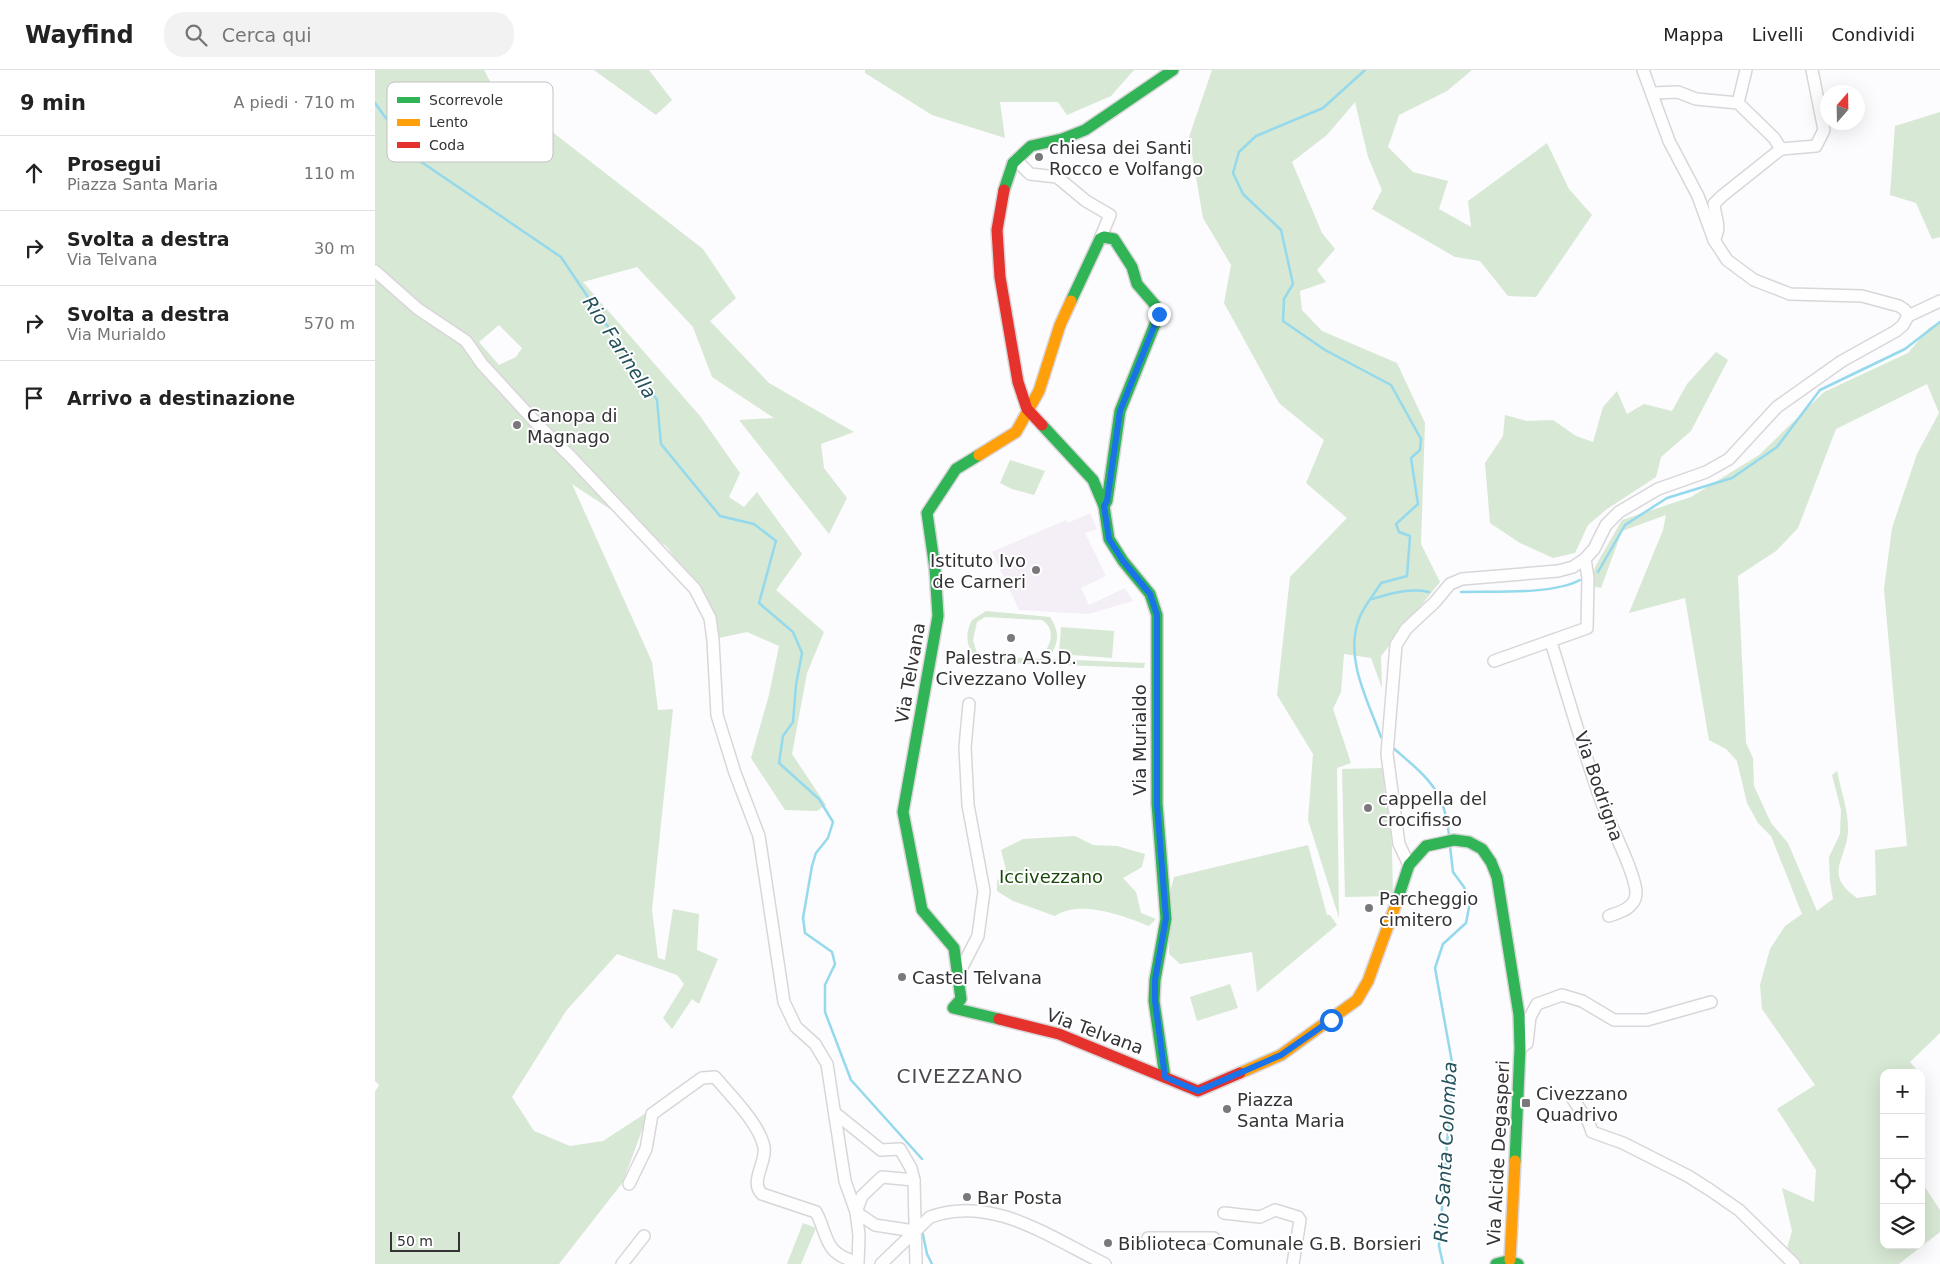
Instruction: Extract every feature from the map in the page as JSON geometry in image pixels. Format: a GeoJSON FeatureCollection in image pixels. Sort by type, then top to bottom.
{"type":"FeatureCollection","features":[{"type":"Feature","properties":{"kind":"street"},"geometry":{"type":"LineString","coordinates":[[1027,408],[1018,382],[1000,277],[997,230],[1002,196],[1013,163],[1031,146],[1062,139],[1085,130],[1173,70]]}},
{"type":"Feature","properties":{"kind":"street"},"geometry":{"type":"LineString","coordinates":[[1643,70],[1669,141],[1698,196],[1714,240],[1727,260],[1755,280],[1790,294],[1862,296],[1899,306],[1905,310],[1908,316]]}},
{"type":"Feature","properties":{"kind":"street"},"geometry":{"type":"LineString","coordinates":[[1738,103],[1746,70]]}},
{"type":"Feature","properties":{"kind":"street"},"geometry":{"type":"LineString","coordinates":[[1714,240],[1719,232],[1714,208],[1716,201],[1781,149],[1816,146],[1824,130],[1812,70]]}},
{"type":"Feature","properties":{"kind":"street"},"geometry":{"type":"LineString","coordinates":[[1651,93],[1678,92],[1696,99],[1738,103],[1774,138],[1781,149]]}},
{"type":"Feature","properties":{"kind":"street"},"geometry":{"type":"LineString","coordinates":[[1016,160],[1030,174],[1057,177],[1086,201],[1110,215],[1100,238]]}},
{"type":"Feature","properties":{"kind":"street","name":"Via Murialdo"},"geometry":{"type":"LineString","coordinates":[[1100,238],[1114,239],[1132,267],[1137,284],[1156,306],[1159,314],[1120,411],[1107,501],[1104,506]]}},
{"type":"Feature","properties":{"kind":"street","name":"Via Telvana"},"geometry":{"type":"LineString","coordinates":[[1100,238],[1060,324],[1039,391],[1027,408],[1016,432],[994,448],[956,469],[927,513],[935,569],[938,616],[903,812],[912,872],[922,910],[954,948],[961,999],[953,1008],[1059,1034],[1198,1091]]}},
{"type":"Feature","properties":{"kind":"street"},"geometry":{"type":"LineString","coordinates":[[375,271],[418,309],[466,341],[482,364],[539,426],[571,456],[695,589],[710,618],[717,714],[735,773],[759,836],[783,1002],[796,1028],[815,1044],[827,1064],[845,1181],[856,1212],[859,1235],[857,1263],[832,1251],[816,1212],[762,1194],[758,1190],[756,1184],[765,1148],[760,1134],[715,1077],[701,1078],[651,1114],[646,1149],[629,1184]]}},
{"type":"Feature","properties":{"kind":"street"},"geometry":{"type":"LineString","coordinates":[[1409,865],[1399,844],[1387,754],[1395,646],[1406,629],[1435,602],[1450,584],[1461,579],[1557,571],[1573,567],[1585,560],[1594,549],[1606,525],[1619,512],[1657,489],[1706,472],[1729,459],[1777,407],[1842,361],[1896,331],[1903,325],[1908,316],[1940,301]]}},
{"type":"Feature","properties":{"kind":"street","name":"Via Murialdo"},"geometry":{"type":"LineString","coordinates":[[1027,408],[1093,480],[1104,506],[1109,539],[1123,561],[1150,594],[1157,615],[1157,804],[1166,918],[1155,980],[1155,1001],[1165,1077]]}},
{"type":"Feature","properties":{"kind":"street"},"geometry":{"type":"LineString","coordinates":[[1494,661],[1587,628],[1588,578],[1585,560]]}},
{"type":"Feature","properties":{"kind":"street","name":"Via Bodrigna"},"geometry":{"type":"LineString","coordinates":[[1551,642],[1601,799],[1636,893],[1633,903],[1625,911],[1609,916]]}},
{"type":"Feature","properties":{"kind":"street"},"geometry":{"type":"LineString","coordinates":[[959,974],[978,936],[985,891],[968,805],[965,747],[969,704]]}},
{"type":"Feature","properties":{"kind":"street","name":"Via Alcide Degasperi"},"geometry":{"type":"LineString","coordinates":[[1198,1091],[1281,1055],[1357,1000],[1368,981],[1386,936],[1409,865],[1426,846],[1432,843],[1454,840],[1469,842],[1482,849],[1491,862],[1497,877],[1519,1015],[1520,1048],[1514,1262],[1503,1260],[1496,1264]]}},
{"type":"Feature","properties":{"kind":"street","name":"Via Alcide Degasperi"},"geometry":{"type":"LineString","coordinates":[[1520,1048],[1527,1043],[1530,1017],[1537,1004],[1562,995],[1582,1001],[1614,1020],[1647,1020],[1711,1002]]}},
{"type":"Feature","properties":{"kind":"street"},"geometry":{"type":"LineString","coordinates":[[1573,1099],[1589,1123],[1592,1132],[1623,1143],[1688,1176],[1739,1210],[1794,1264]]}},
{"type":"Feature","properties":{"kind":"street"},"geometry":{"type":"LineString","coordinates":[[835,1113],[881,1150],[900,1149],[911,1168],[914,1180],[916,1264]]}},
{"type":"Feature","properties":{"kind":"street"},"geometry":{"type":"LineString","coordinates":[[856,1212],[862,1196],[882,1177],[914,1180]]}},
{"type":"Feature","properties":{"kind":"street"},"geometry":{"type":"LineString","coordinates":[[1224,1213],[1260,1217],[1275,1210],[1298,1216],[1293,1264]]}},
{"type":"Feature","properties":{"kind":"street"},"geometry":{"type":"LineString","coordinates":[[856,1212],[875,1224],[914,1231]]}},
{"type":"Feature","properties":{"kind":"street"},"geometry":{"type":"LineString","coordinates":[[881,1264],[930,1217],[938,1214],[974,1212],[991,1213],[1017,1220],[1105,1264]]}},
{"type":"Feature","properties":{"kind":"street"},"geometry":{"type":"LineString","coordinates":[[622,1264],[644,1236]]}},
{"type":"Feature","properties":{"kind":"street"},"geometry":{"type":"LineString","coordinates":[[1148,1238],[1214,1238]]}},
{"type":"Feature","properties":{"kind":"shaded area","name":"Istituto Ivo de Carneri"},"geometry":{"type":"Polygon","coordinates":[[[1090,513],[1097,529],[1085,533],[1106,576],[1081,588],[1089,605],[1125,588],[1133,601],[1088,614],[1019,610],[992,552],[1066,520],[1068,523],[1090,513]]]}},
{"type":"Feature","properties":{"kind":"green space"},"geometry":{"type":"Polygon","coordinates":[[[375,70],[484,70],[490,82],[387,82],[387,162],[553,162],[553,132],[703,249],[736,298],[710,321],[769,383],[854,432],[821,444],[824,468],[847,498],[829,534],[739,420],[774,418],[712,377],[693,327],[637,267],[583,282],[700,416],[740,473],[729,497],[744,507],[757,492],[802,554],[776,590],[824,632],[807,673],[792,754],[826,805],[817,811],[785,810],[751,758],[769,695],[779,646],[747,632],[719,638],[712,607],[666,546],[572,484],[652,662],[658,710],[673,709],[652,910],[658,958],[665,960],[673,909],[699,914],[697,950],[718,959],[699,1004],[692,999],[672,1029],[663,1018],[684,984],[677,975],[617,954],[566,1011],[512,1097],[534,1131],[570,1146],[603,1141],[649,1111],[623,1182],[559,1264],[375,1264],[375,1092],[379,1085],[375,1081],[375,70]],[[499,325],[479,342],[499,365],[516,357],[522,348],[499,325]]]}},
{"type":"Feature","properties":{"kind":"green space"},"geometry":{"type":"Polygon","coordinates":[[[594,70],[649,70],[672,100],[656,115],[594,70]]]}},
{"type":"Feature","properties":{"kind":"green space"},"geometry":{"type":"Polygon","coordinates":[[[865,70],[1134,70],[1111,96],[1067,115],[1058,102],[1000,102],[1005,138],[932,115],[865,73],[865,70]]]}},
{"type":"Feature","properties":{"kind":"green space"},"geometry":{"type":"Polygon","coordinates":[[[1212,70],[1472,70],[1447,91],[1399,115],[1388,147],[1413,172],[1448,181],[1439,209],[1471,227],[1468,201],[1547,143],[1569,189],[1592,215],[1536,297],[1508,296],[1480,261],[1455,257],[1372,209],[1382,190],[1368,157],[1355,102],[1327,135],[1292,162],[1322,233],[1335,249],[1317,270],[1326,282],[1300,291],[1302,310],[1322,331],[1397,363],[1425,423],[1421,544],[1440,582],[1381,656],[1382,688],[1371,658],[1344,654],[1341,692],[1333,709],[1351,763],[1337,768],[1339,918],[1308,820],[1313,754],[1277,695],[1290,577],[1347,518],[1306,483],[1324,440],[1279,403],[1224,303],[1231,265],[1203,218],[1189,137],[1212,70]]]}},
{"type":"Feature","properties":{"kind":"green space"},"geometry":{"type":"Polygon","coordinates":[[[1940,112],[1940,237],[1932,239],[1916,203],[1890,195],[1895,126],[1940,112]]]}},
{"type":"Feature","properties":{"kind":"green space"},"geometry":{"type":"Polygon","coordinates":[[[1940,322],[1940,1033],[1910,1062],[1916,1069],[1880,1069],[1880,1249],[1918,1249],[1899,1264],[1796,1264],[1786,1252],[1792,1231],[1782,1188],[1814,1202],[1816,1170],[1777,1109],[1815,1085],[1762,1009],[1760,985],[1770,949],[1785,926],[1802,914],[1771,836],[1758,823],[1747,803],[1737,761],[1726,749],[1709,740],[1685,598],[1629,613],[1663,530],[1666,515],[1622,531],[1601,588],[1588,585],[1596,565],[1622,520],[1691,497],[1759,455],[1824,392],[1908,353],[1929,328],[1940,322]],[[1927,384],[1836,429],[1798,528],[1776,551],[1738,576],[1746,743],[1753,758],[1754,786],[1771,823],[1788,843],[1817,911],[1833,899],[1829,857],[1840,834],[1841,810],[1832,775],[1837,771],[1848,824],[1839,874],[1841,882],[1847,890],[1857,898],[1876,895],[1875,850],[1907,846],[1884,589],[1892,528],[1917,454],[1939,413],[1927,384]]]}},
{"type":"Feature","properties":{"kind":"green space"},"geometry":{"type":"Polygon","coordinates":[[[1716,352],[1728,360],[1691,431],[1661,457],[1656,477],[1607,509],[1588,525],[1575,553],[1553,558],[1520,543],[1490,523],[1485,463],[1503,436],[1505,415],[1527,421],[1553,420],[1576,436],[1593,442],[1603,407],[1617,391],[1627,414],[1644,404],[1672,411],[1687,384],[1716,352]]]}},
{"type":"Feature","properties":{"kind":"green space"},"geometry":{"type":"Polygon","coordinates":[[[1010,460],[1045,471],[1034,495],[1012,489],[1000,483],[1010,460]]]}},
{"type":"Feature","properties":{"kind":"green space"},"geometry":{"type":"Polygon","coordinates":[[[986,611],[1050,617],[1056,629],[1057,638],[1055,648],[1049,659],[1145,663],[1144,668],[985,662],[974,655],[968,644],[969,626],[972,620],[986,611]],[[985,617],[977,622],[973,640],[977,653],[985,656],[1040,659],[1049,644],[1051,634],[1047,624],[1042,620],[985,617]]]}},
{"type":"Feature","properties":{"kind":"green space"},"geometry":{"type":"Polygon","coordinates":[[[1061,627],[1114,631],[1112,658],[1059,654],[1061,627]]]}},
{"type":"Feature","properties":{"kind":"green space"},"geometry":{"type":"Polygon","coordinates":[[[1384,768],[1385,808],[1391,808],[1393,896],[1345,897],[1342,769],[1384,768]]]}},
{"type":"Feature","properties":{"kind":"green space","name":"Iccivezzano"},"geometry":{"type":"Polygon","coordinates":[[[1075,836],[1093,845],[1117,846],[1145,854],[1142,867],[1123,878],[1136,892],[1141,913],[1156,919],[1149,926],[1115,914],[1089,909],[1065,911],[1055,916],[1013,901],[997,891],[997,881],[1006,869],[1001,850],[1023,839],[1075,836]]]}},
{"type":"Feature","properties":{"kind":"green space"},"geometry":{"type":"Polygon","coordinates":[[[1308,845],[1327,915],[1330,915],[1337,925],[1257,992],[1252,952],[1180,964],[1169,954],[1170,893],[1174,877],[1308,845]]]}},
{"type":"Feature","properties":{"kind":"green space"},"geometry":{"type":"Polygon","coordinates":[[[1230,984],[1238,1008],[1197,1021],[1190,997],[1230,984]]]}},
{"type":"Feature","properties":{"kind":"green space"},"geometry":{"type":"Polygon","coordinates":[[[1925,1187],[1940,1210],[1940,1232],[1925,1244],[1925,1187]]]}},
{"type":"Feature","properties":{"kind":"green space"},"geometry":{"type":"Polygon","coordinates":[[[803,1223],[816,1228],[801,1264],[787,1264],[803,1223]]]}},
{"type":"Feature","properties":{"kind":"waterway","name":"Rio Santa Colomba"},"geometry":{"type":"LineString","coordinates":[[1365,70],[1323,108],[1256,136],[1239,152],[1233,173],[1243,194],[1281,230],[1293,284],[1284,299],[1283,321],[1325,350],[1391,385],[1421,439],[1420,450],[1411,458],[1418,504],[1396,524],[1399,532],[1410,536],[1407,576],[1381,583],[1361,614],[1355,634],[1354,649],[1359,679],[1381,737],[1385,740]]}},
{"type":"Feature","properties":{"kind":"waterway","name":"Rio Farinella"},"geometry":{"type":"LineString","coordinates":[[375,103],[387,120]]}},
{"type":"Feature","properties":{"kind":"waterway","name":"Rio Farinella"},"geometry":{"type":"LineString","coordinates":[[421,162],[561,257],[657,400],[661,444],[720,516],[754,524],[776,541],[759,603],[793,632],[802,653],[796,685],[793,722],[783,736],[779,763],[819,799],[833,822],[828,838],[816,853],[812,866],[803,918],[805,933],[832,952],[835,964],[825,985],[825,1012],[851,1080],[922,1159]]}},
{"type":"Feature","properties":{"kind":"waterway"},"geometry":{"type":"LineString","coordinates":[[1598,572],[1625,525],[1667,498],[1732,478],[1777,447],[1820,390],[1905,349],[1940,322]]}},
{"type":"Feature","properties":{"kind":"waterway"},"geometry":{"type":"LineString","coordinates":[[1461,592],[1538,590],[1568,585],[1580,580]]}},
{"type":"Feature","properties":{"kind":"waterway"},"geometry":{"type":"LineString","coordinates":[[1372,599],[1407,591],[1429,592]]}},
{"type":"Feature","properties":{"kind":"waterway","name":"Rio Santa Colomba"},"geometry":{"type":"LineString","coordinates":[[1391,746],[1423,775],[1438,794],[1447,819],[1449,835]]}},
{"type":"Feature","properties":{"kind":"waterway","name":"Rio Santa Colomba"},"geometry":{"type":"LineString","coordinates":[[1443,1264],[1439,1246],[1453,1068],[1435,968],[1443,944],[1466,923],[1470,902],[1464,887],[1453,872],[1450,846]]}},
{"type":"Feature","properties":{"kind":"waterway","name":"Rio Farinella"},"geometry":{"type":"LineString","coordinates":[[922,1230],[927,1254],[932,1264]]}},
{"type":"Feature","properties":{"kind":"traffic: fast"},"geometry":{"type":"LineString","coordinates":[[1004,190],[1013,163],[1031,146],[1062,139],[1085,130],[1173,70]]}},
{"type":"Feature","properties":{"kind":"traffic: fast"},"geometry":{"type":"LineString","coordinates":[[1071,301],[1100,239],[1104,237],[1114,239],[1132,267],[1137,284],[1156,306],[1159,314],[1120,411],[1107,501],[1104,506]]}},
{"type":"Feature","properties":{"kind":"traffic: fast"},"geometry":{"type":"LineString","coordinates":[[1042,425],[1093,480],[1104,506],[1109,539],[1123,561],[1150,594],[1157,615],[1157,804],[1166,919],[1155,980],[1154,1001],[1165,1077]]}},
{"type":"Feature","properties":{"kind":"traffic: fast"},"geometry":{"type":"LineString","coordinates":[[979,455],[956,469],[927,513],[935,569],[938,616],[903,812],[922,910],[954,948],[961,999],[953,1008],[999,1019]]}},
{"type":"Feature","properties":{"kind":"traffic: fast"},"geometry":{"type":"LineString","coordinates":[[1397,901],[1409,865],[1426,846],[1454,840],[1469,842],[1482,849],[1491,862],[1497,877],[1519,1015],[1520,1048],[1515,1161]]}},
{"type":"Feature","properties":{"kind":"traffic: fast"},"geometry":{"type":"LineString","coordinates":[[1496,1264],[1507,1261],[1518,1264]]}},
{"type":"Feature","properties":{"kind":"traffic: slow"},"geometry":{"type":"LineString","coordinates":[[979,455],[1016,432],[1039,391],[1060,325],[1071,301]]}},
{"type":"Feature","properties":{"kind":"traffic: slow"},"geometry":{"type":"LineString","coordinates":[[1240,1073],[1281,1055],[1357,1000],[1368,981],[1397,901]]}},
{"type":"Feature","properties":{"kind":"traffic: slow"},"geometry":{"type":"LineString","coordinates":[[1510,1260],[1515,1161]]}},
{"type":"Feature","properties":{"kind":"traffic: jam"},"geometry":{"type":"LineString","coordinates":[[1004,190],[997,230],[1000,277],[1018,382],[1027,409],[1042,425]]}},
{"type":"Feature","properties":{"kind":"traffic: jam"},"geometry":{"type":"LineString","coordinates":[[999,1019],[1059,1034],[1198,1091],[1240,1073]]}},
{"type":"Feature","properties":{"kind":"place","name":"chiesa dei Santi Rocco e Volfango"},"geometry":{"type":"Point","coordinates":[1039,157]}},
{"type":"Feature","properties":{"kind":"place","name":"Canopa di Magnago"},"geometry":{"type":"Point","coordinates":[517,425]}},
{"type":"Feature","properties":{"kind":"place","name":"Istituto Ivo de Carneri"},"geometry":{"type":"Point","coordinates":[1036,570]}},
{"type":"Feature","properties":{"kind":"place","name":"Palestra A.S.D. Civezzano Volley"},"geometry":{"type":"Point","coordinates":[1011,638]}},
{"type":"Feature","properties":{"kind":"place","name":"cappella del crocifisso"},"geometry":{"type":"Point","coordinates":[1368,808]}},
{"type":"Feature","properties":{"kind":"place","name":"Parcheggio cimitero"},"geometry":{"type":"Point","coordinates":[1369,908]}},
{"type":"Feature","properties":{"kind":"place","name":"Castel Telvana"},"geometry":{"type":"Point","coordinates":[902,977]}},
{"type":"Feature","properties":{"kind":"place","name":"Civezzano Quadrivo"},"geometry":{"type":"Point","coordinates":[1526,1103]}},
{"type":"Feature","properties":{"kind":"place","name":"Piazza Santa Maria"},"geometry":{"type":"Point","coordinates":[1227,1109]}},
{"type":"Feature","properties":{"kind":"place","name":"Bar Posta"},"geometry":{"type":"Point","coordinates":[967,1197]}},
{"type":"Feature","properties":{"kind":"place","name":"Biblioteca Comunale G.B. Borsieri"},"geometry":{"type":"Point","coordinates":[1108,1243]}},
{"type":"Feature","properties":{"kind":"district","name":"CIVEZZANO"},"geometry":{"type":"Point","coordinates":[960,1076]}},
{"type":"Feature","properties":{"kind":"route"},"geometry":{"type":"LineString","coordinates":[[1159,314],[1157,325],[1120,411],[1107,501],[1104,506],[1109,539],[1123,561],[1150,594],[1157,615],[1157,804],[1166,918],[1155,980],[1155,1001],[1165,1077],[1198,1091],[1281,1055],[1331,1020]]}}]}
